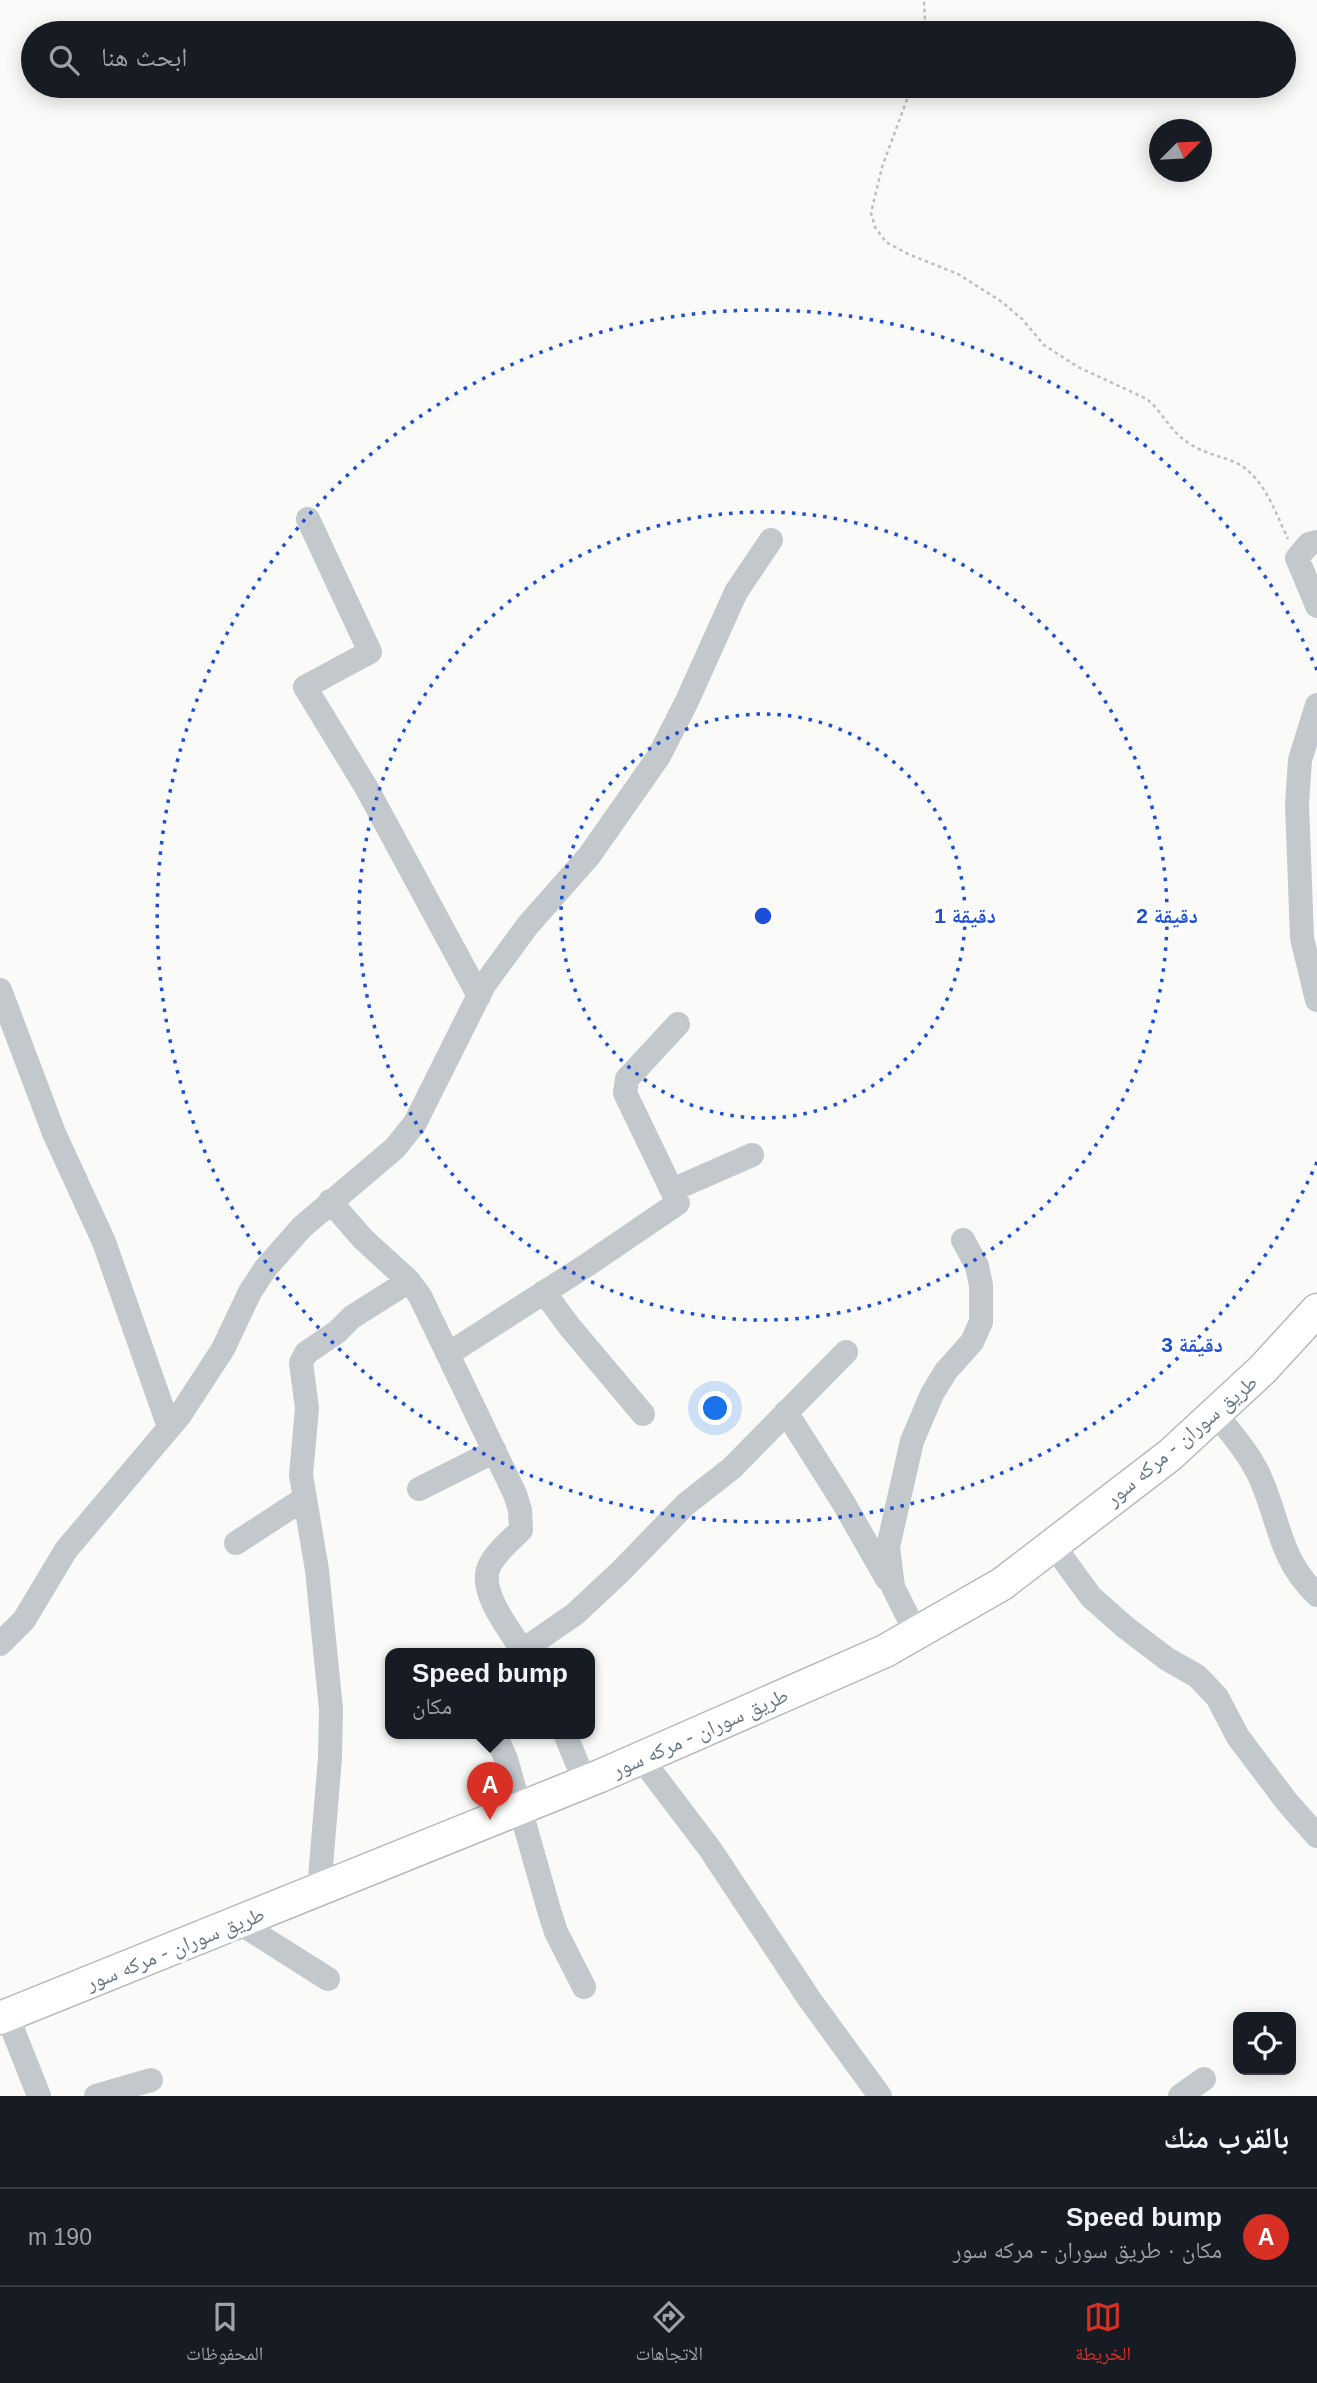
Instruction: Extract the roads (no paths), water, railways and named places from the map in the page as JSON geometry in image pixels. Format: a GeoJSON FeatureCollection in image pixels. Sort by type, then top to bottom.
{"type":"FeatureCollection","features":[{"type":"Feature","properties":{"kind":"main road","name":"طريق سوران - مركه سور"},"geometry":{"type":"LineString","coordinates":[[4,2016],[585,1782],[885,1651],[1002,1584],[1170,1455],[1264,1369],[1317,1310]]}},
{"type":"Feature","properties":{"kind":"street"},"geometry":{"type":"LineString","coordinates":[[308,519],[370,652],[305,687],[366,788],[479,996]]}},
{"type":"Feature","properties":{"kind":"street"},"geometry":{"type":"LineString","coordinates":[[0,1644],[24,1620],[66,1550],[169,1427],[223,1349],[250,1292],[265,1269],[302,1227],[330,1201],[396,1148],[415,1123],[479,996],[528,925],[589,856],[659,756],[736,592],[771,540]]}},
{"type":"Feature","properties":{"kind":"street"},"geometry":{"type":"LineString","coordinates":[[1317,542],[1310,544],[1297,558],[1317,606]]}},
{"type":"Feature","properties":{"kind":"street"},"geometry":{"type":"LineString","coordinates":[[1317,705],[1300,760],[1297,804],[1302,937],[1317,1000]]}},
{"type":"Feature","properties":{"kind":"street"},"geometry":{"type":"LineString","coordinates":[[0,990],[54,1133],[104,1242],[169,1427]]}},
{"type":"Feature","properties":{"kind":"street"},"geometry":{"type":"LineString","coordinates":[[448,1354],[678,1203],[625,1093],[626,1079],[678,1024]]}},
{"type":"Feature","properties":{"kind":"street"},"geometry":{"type":"LineString","coordinates":[[672,1190],[752,1155]]}},
{"type":"Feature","properties":{"kind":"street"},"geometry":{"type":"LineString","coordinates":[[330,1201],[363,1239],[409,1281],[420,1296],[515,1494],[520,1510],[521,1530],[490,1564],[485,1579],[492,1602],[521,1648]]}},
{"type":"Feature","properties":{"kind":"street"},"geometry":{"type":"LineString","coordinates":[[893,1587],[888,1547],[912,1441],[939,1382],[972,1342],[981,1322],[981,1285],[977,1266],[963,1240]]}},
{"type":"Feature","properties":{"kind":"street"},"geometry":{"type":"LineString","coordinates":[[319,1890],[331,1758],[331,1709],[317,1570],[301,1475],[307,1408],[301,1363],[306,1353],[337,1332],[352,1317],[409,1281]]}},
{"type":"Feature","properties":{"kind":"street"},"geometry":{"type":"LineString","coordinates":[[544,1292],[643,1414]]}},
{"type":"Feature","properties":{"kind":"street"},"geometry":{"type":"LineString","coordinates":[[529,1648],[575,1614],[686,1504],[732,1468],[846,1352]]}},
{"type":"Feature","properties":{"kind":"street"},"geometry":{"type":"LineString","coordinates":[[786,1412],[843,1502],[893,1587],[916,1633]]}},
{"type":"Feature","properties":{"kind":"street"},"geometry":{"type":"LineString","coordinates":[[1216,1413],[1245,1450],[1259,1476],[1285,1553],[1303,1581],[1317,1595]]}},
{"type":"Feature","properties":{"kind":"street"},"geometry":{"type":"LineString","coordinates":[[419,1489],[495,1451]]}},
{"type":"Feature","properties":{"kind":"street"},"geometry":{"type":"LineString","coordinates":[[236,1543],[305,1498]]}},
{"type":"Feature","properties":{"kind":"street"},"geometry":{"type":"LineString","coordinates":[[1053,1545],[1091,1597],[1157,1651],[1197,1676],[1217,1697],[1238,1737],[1287,1802],[1317,1836]]}},
{"type":"Feature","properties":{"kind":"street"},"geometry":{"type":"LineString","coordinates":[[497,1739],[506,1759],[556,1931],[584,1987]]}},
{"type":"Feature","properties":{"kind":"street"},"geometry":{"type":"LineString","coordinates":[[567,1739],[585,1782]]}},
{"type":"Feature","properties":{"kind":"street"},"geometry":{"type":"LineString","coordinates":[[641,1758],[710,1849],[810,2000],[880,2096]]}},
{"type":"Feature","properties":{"kind":"street"},"geometry":{"type":"LineString","coordinates":[[239,1922],[328,1979]]}},
{"type":"Feature","properties":{"kind":"street"},"geometry":{"type":"LineString","coordinates":[[4,2016],[39,2096]]}},
{"type":"Feature","properties":{"kind":"street"},"geometry":{"type":"LineString","coordinates":[[1180,2096],[1204,2079]]}},
{"type":"Feature","properties":{"kind":"street"},"geometry":{"type":"LineString","coordinates":[[96,2096],[150,2080]]}},
{"type":"Feature","properties":{"kind":"place","name":"Speed bump"},"geometry":{"type":"Point","coordinates":[490,1820]}}]}
